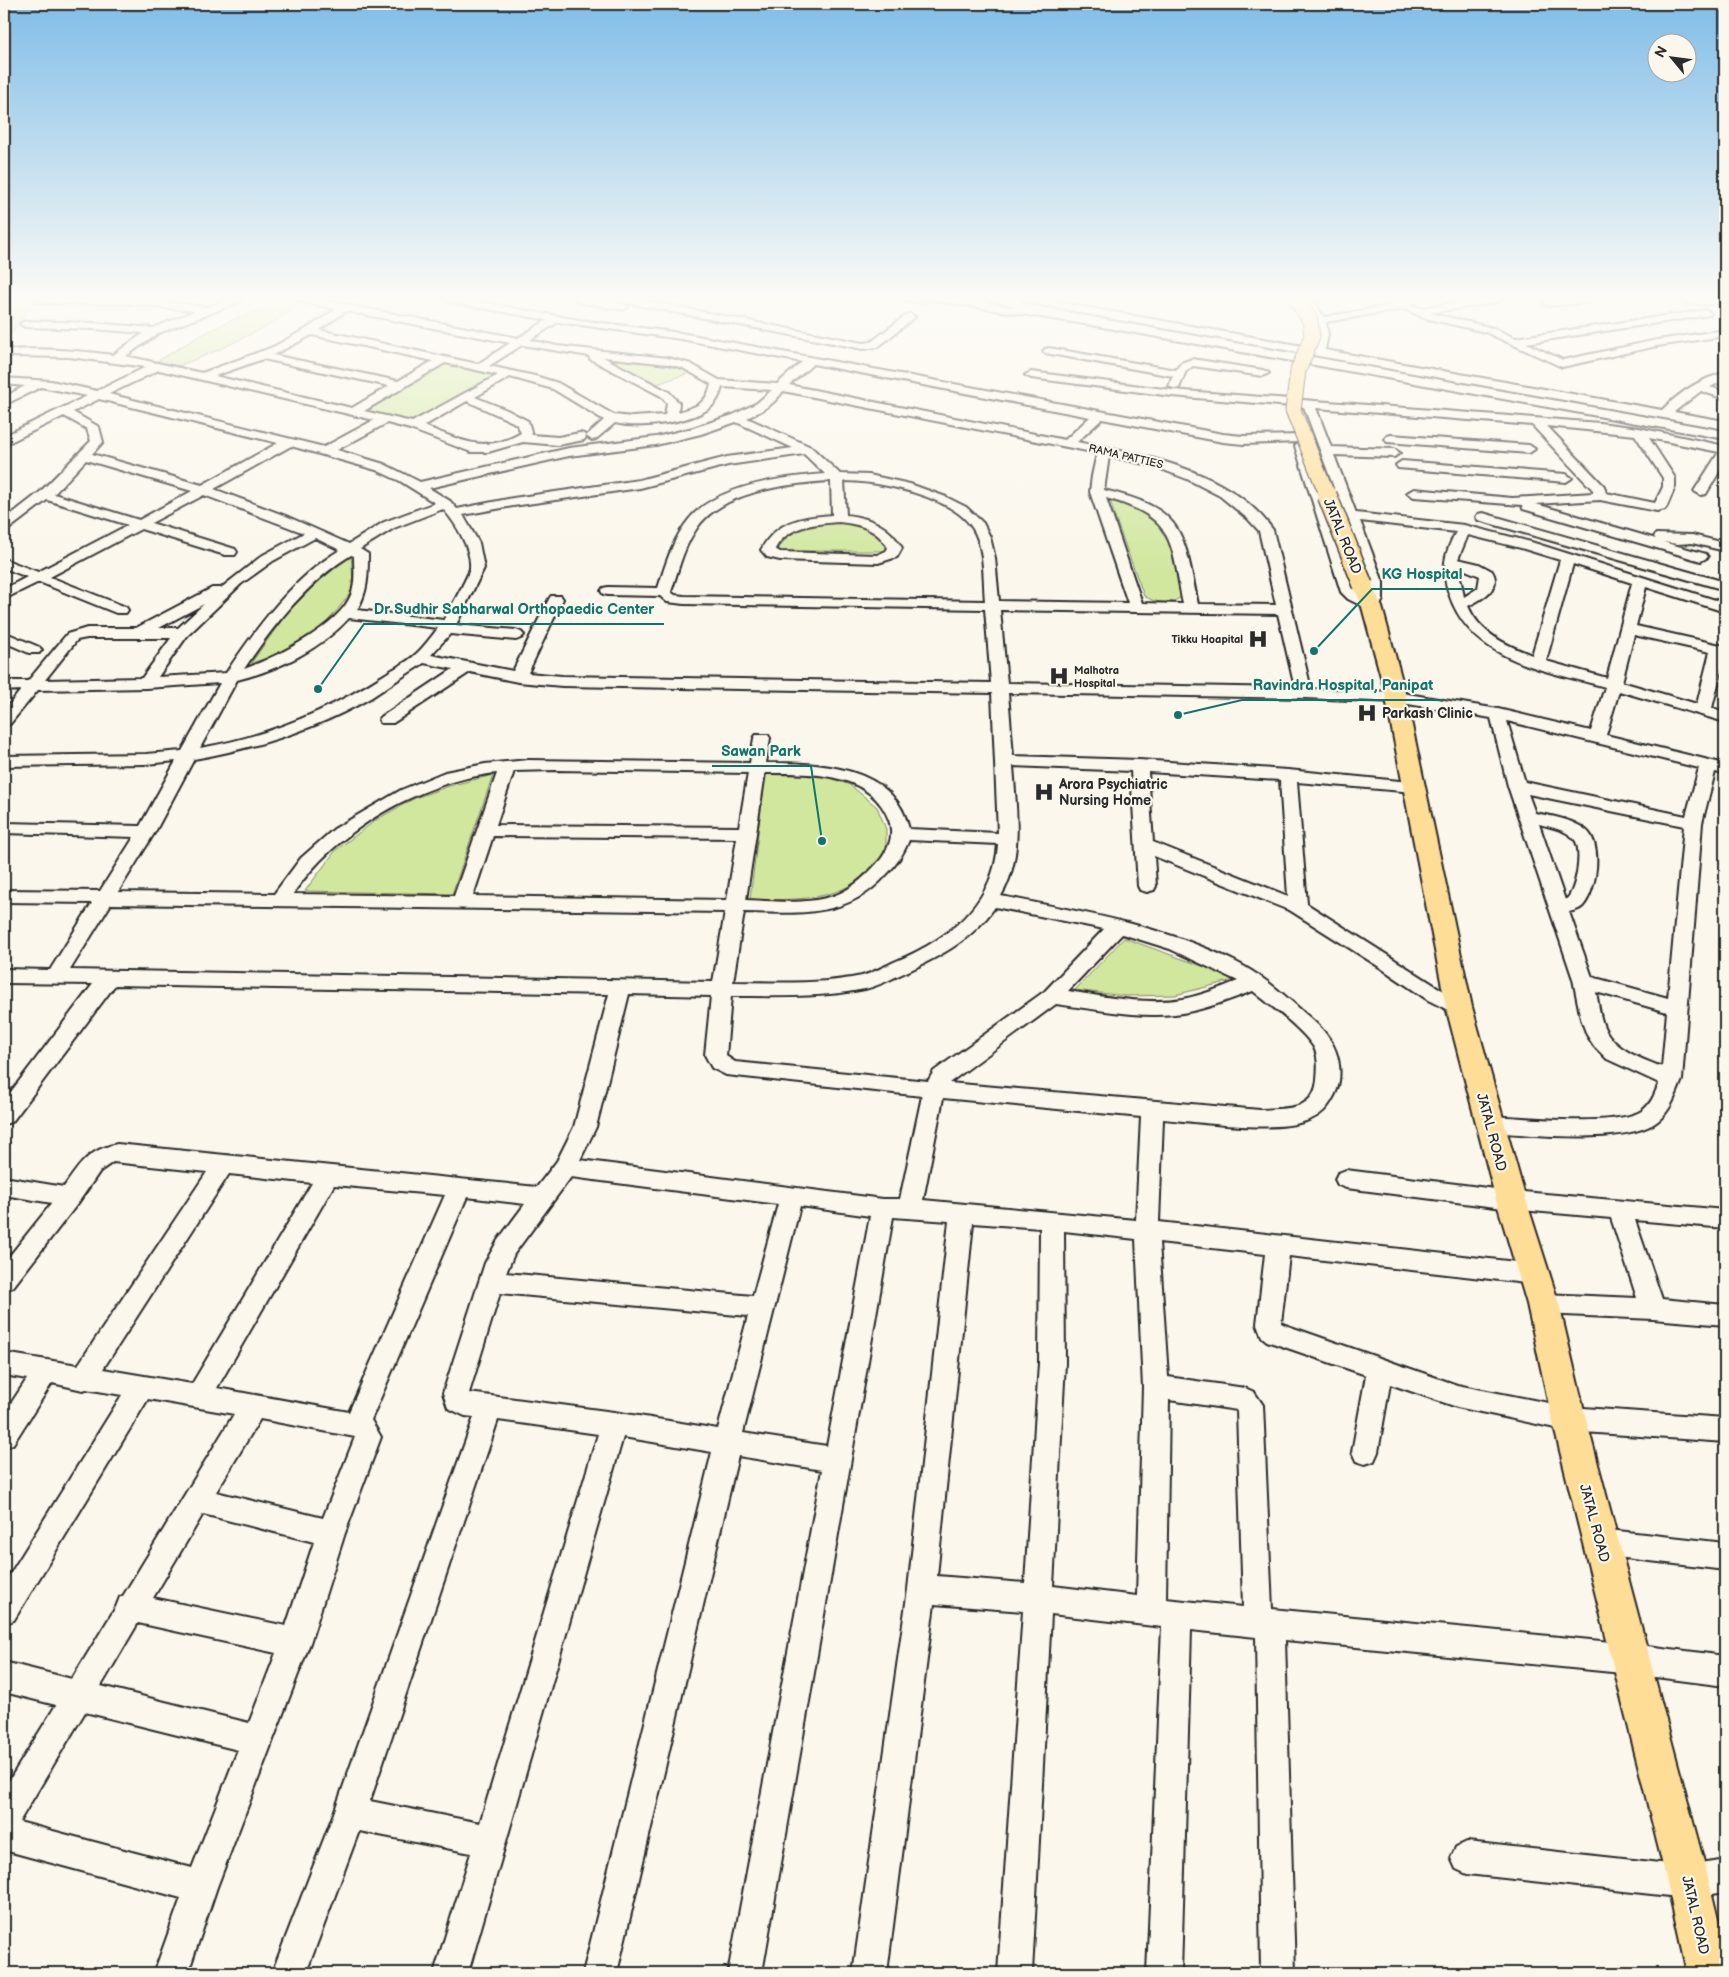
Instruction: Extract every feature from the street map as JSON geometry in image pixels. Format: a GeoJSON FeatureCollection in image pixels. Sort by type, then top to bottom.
{"type":"FeatureCollection","features":[{"type":"Feature","properties":{"kind":"main road","name":"JATAL ROAD"},"geometry":{"type":"LineString","coordinates":[[1295,391],[1292,410],[1367,596],[1395,692],[1459,1007],[1511,1200],[1543,1304],[1569,1419],[1632,1660],[1709,1973]]}},
{"type":"Feature","properties":{"kind":"street"},"geometry":{"type":"LineString","coordinates":[[4,401],[23,391]]}},
{"type":"Feature","properties":{"kind":"street"},"geometry":{"type":"LineString","coordinates":[[4,761],[146,759],[190,755],[224,749],[279,733],[322,716],[366,694],[421,658],[448,627],[476,568],[472,543],[460,520],[419,486],[380,467],[291,441],[80,391]]}},
{"type":"Feature","properties":{"kind":"street"},"geometry":{"type":"LineString","coordinates":[[4,441],[106,391]]}},
{"type":"Feature","properties":{"kind":"street"},"geometry":{"type":"LineString","coordinates":[[264,391],[414,426],[471,448],[479,449],[514,442],[527,434],[524,424],[503,412],[466,397]]}},
{"type":"Feature","properties":{"kind":"street"},"geometry":{"type":"LineString","coordinates":[[354,412],[389,391]]}},
{"type":"Feature","properties":{"kind":"street"},"geometry":{"type":"LineString","coordinates":[[414,426],[476,391]]}},
{"type":"Feature","properties":{"kind":"street"},"geometry":{"type":"LineString","coordinates":[[565,391],[612,419],[634,422],[688,413],[711,402],[715,391]]}},
{"type":"Feature","properties":{"kind":"street"},"geometry":{"type":"LineString","coordinates":[[660,391],[673,403],[671,416]]}},
{"type":"Feature","properties":{"kind":"street"},"geometry":{"type":"LineString","coordinates":[[522,438],[566,447],[606,446],[665,440],[737,418],[768,401],[776,391]]}},
{"type":"Feature","properties":{"kind":"street","name":"RAMA PATTIES"},"geometry":{"type":"LineString","coordinates":[[802,391],[1139,458],[1182,470],[1203,480],[1230,497],[1257,519],[1266,530],[1304,693]]}},
{"type":"Feature","properties":{"kind":"street"},"geometry":{"type":"LineString","coordinates":[[970,391],[1233,440],[1299,438]]}},
{"type":"Feature","properties":{"kind":"street"},"geometry":{"type":"LineString","coordinates":[[1024,402],[1038,391]]}},
{"type":"Feature","properties":{"kind":"street"},"geometry":{"type":"LineString","coordinates":[[1156,391],[1535,421],[1639,432],[1725,451],[1701,491]]}},
{"type":"Feature","properties":{"kind":"street"},"geometry":{"type":"LineString","coordinates":[[1544,391],[1725,424]]}},
{"type":"Feature","properties":{"kind":"street"},"geometry":{"type":"LineString","coordinates":[[1666,413],[1678,400],[1692,391]]}},
{"type":"Feature","properties":{"kind":"street"},"geometry":{"type":"LineString","coordinates":[[1711,391],[1725,396]]}},
{"type":"Feature","properties":{"kind":"street"},"geometry":{"type":"LineString","coordinates":[[1285,402],[1299,438],[1346,589],[1353,596],[1367,596],[1376,600],[1376,582],[1308,404]]}},
{"type":"Feature","properties":{"kind":"street"},"geometry":{"type":"LineString","coordinates":[[1381,409],[1394,453],[1402,465],[1417,508],[1464,529],[1526,545],[1639,588],[1725,614]]}},
{"type":"Feature","properties":{"kind":"street"},"geometry":{"type":"LineString","coordinates":[[4,526],[45,495],[97,442],[92,427],[64,412]]}},
{"type":"Feature","properties":{"kind":"street"},"geometry":{"type":"LineString","coordinates":[[1069,443],[1099,415]]}},
{"type":"Feature","properties":{"kind":"street"},"geometry":{"type":"LineString","coordinates":[[1463,415],[1491,472],[1509,501],[1552,519]]}},
{"type":"Feature","properties":{"kind":"street"},"geometry":{"type":"LineString","coordinates":[[737,418],[808,450],[837,478],[839,518]]}},
{"type":"Feature","properties":{"kind":"street"},"geometry":{"type":"LineString","coordinates":[[326,450],[386,419]]}},
{"type":"Feature","properties":{"kind":"street"},"geometry":{"type":"LineString","coordinates":[[419,486],[566,447],[592,436],[612,419]]}},
{"type":"Feature","properties":{"kind":"street"},"geometry":{"type":"LineString","coordinates":[[1535,421],[1599,490],[1600,496]]}},
{"type":"Feature","properties":{"kind":"street"},"geometry":{"type":"LineString","coordinates":[[1350,516],[1486,499],[1509,501],[1600,496],[1653,507],[1660,506],[1669,487],[1669,478],[1639,432]]}},
{"type":"Feature","properties":{"kind":"street"},"geometry":{"type":"LineString","coordinates":[[592,436],[606,446]]}},
{"type":"Feature","properties":{"kind":"street"},"geometry":{"type":"LineString","coordinates":[[1391,439],[1529,449]]}},
{"type":"Feature","properties":{"kind":"street"},"geometry":{"type":"LineString","coordinates":[[4,595],[140,525],[291,441]]}},
{"type":"Feature","properties":{"kind":"street"},"geometry":{"type":"LineString","coordinates":[[56,977],[146,832],[232,677],[259,635],[314,576],[349,549],[389,525],[449,509],[640,484],[726,461],[808,450]]}},
{"type":"Feature","properties":{"kind":"street"},"geometry":{"type":"LineString","coordinates":[[1104,451],[1098,476],[1097,492],[1136,606]]}},
{"type":"Feature","properties":{"kind":"street"},"geometry":{"type":"LineString","coordinates":[[1327,451],[1394,453]]}},
{"type":"Feature","properties":{"kind":"street"},"geometry":{"type":"LineString","coordinates":[[4,686],[146,683],[232,677],[268,665],[324,634],[345,614],[357,596],[361,573],[361,554],[270,514],[205,490],[152,473],[85,456]]}},
{"type":"Feature","properties":{"kind":"street"},"geometry":{"type":"LineString","coordinates":[[1402,465],[1566,478]]}},
{"type":"Feature","properties":{"kind":"street"},"geometry":{"type":"LineString","coordinates":[[4,976],[722,989],[824,988],[867,981],[904,966],[940,948],[970,926],[992,900],[1004,870],[1007,839],[1005,761],[985,542],[979,527],[969,516],[954,505],[916,490],[869,479],[837,478],[755,488],[721,501],[704,512],[692,524],[664,592]]}},
{"type":"Feature","properties":{"kind":"street"},"geometry":{"type":"LineString","coordinates":[[1097,492],[1138,503],[1150,509],[1170,526],[1176,534],[1179,544],[1191,608]]}},
{"type":"Feature","properties":{"kind":"street"},"geometry":{"type":"LineString","coordinates":[[45,495],[230,552]]}},
{"type":"Feature","properties":{"kind":"street"},"geometry":{"type":"LineString","coordinates":[[1526,545],[1535,532],[1552,519],[1600,496]]}},
{"type":"Feature","properties":{"kind":"street"},"geometry":{"type":"LineString","coordinates":[[1486,499],[1552,519],[1701,557]]}},
{"type":"Feature","properties":{"kind":"street"},"geometry":{"type":"LineString","coordinates":[[1570,509],[1662,538],[1692,539],[1725,547]]}},
{"type":"Feature","properties":{"kind":"street"},"geometry":{"type":"LineString","coordinates":[[839,518],[854,519],[875,526],[892,541],[895,548],[892,554],[878,558],[780,556],[772,554],[768,550],[772,540],[794,525],[810,520],[839,518]]}},
{"type":"Feature","properties":{"kind":"street"},"geometry":{"type":"LineString","coordinates":[[1483,518],[1725,586]]}},
{"type":"Feature","properties":{"kind":"street"},"geometry":{"type":"LineString","coordinates":[[1464,529],[1453,551],[1451,560],[1452,578],[1467,620],[1479,634],[1511,652],[1538,663],[1725,717]]}},
{"type":"Feature","properties":{"kind":"street"},"geometry":{"type":"LineString","coordinates":[[139,633],[236,581],[278,552],[314,534]]}},
{"type":"Feature","properties":{"kind":"street"},"geometry":{"type":"LineString","coordinates":[[1538,663],[1567,559]]}},
{"type":"Feature","properties":{"kind":"street"},"geometry":{"type":"LineString","coordinates":[[1451,560],[1482,570],[1487,574],[1488,580],[1482,593],[1460,604]]}},
{"type":"Feature","properties":{"kind":"street"},"geometry":{"type":"LineString","coordinates":[[4,563],[122,610]]}},
{"type":"Feature","properties":{"kind":"street"},"geometry":{"type":"LineString","coordinates":[[146,683],[182,633],[236,581]]}},
{"type":"Feature","properties":{"kind":"street"},"geometry":{"type":"LineString","coordinates":[[1696,599],[1710,581]]}},
{"type":"Feature","properties":{"kind":"street"},"geometry":{"type":"LineString","coordinates":[[1639,588],[1696,599],[1725,608]]}},
{"type":"Feature","properties":{"kind":"street"},"geometry":{"type":"LineString","coordinates":[[1598,733],[1613,686],[1639,588]]}},
{"type":"Feature","properties":{"kind":"street"},"geometry":{"type":"LineString","coordinates":[[608,591],[664,592]]}},
{"type":"Feature","properties":{"kind":"street"},"geometry":{"type":"LineString","coordinates":[[664,592],[666,596],[672,599],[684,600],[1136,606],[1284,610]]}},
{"type":"Feature","properties":{"kind":"street"},"geometry":{"type":"LineString","coordinates":[[518,677],[556,599]]}},
{"type":"Feature","properties":{"kind":"street"},"geometry":{"type":"LineString","coordinates":[[345,614],[516,635]]}},
{"type":"Feature","properties":{"kind":"street"},"geometry":{"type":"LineString","coordinates":[[1629,629],[1722,650],[1703,711]]}},
{"type":"Feature","properties":{"kind":"street"},"geometry":{"type":"LineString","coordinates":[[4,721],[35,685],[72,636],[87,633],[182,633]]}},
{"type":"Feature","properties":{"kind":"street"},"geometry":{"type":"LineString","coordinates":[[4,637],[34,650]]}},
{"type":"Feature","properties":{"kind":"street"},"geometry":{"type":"LineString","coordinates":[[421,658],[518,677],[572,681],[999,689],[1304,693],[1395,692],[1466,699],[1598,733],[1683,760],[1712,765],[1693,823],[1671,1080],[1661,1105],[1649,1117],[1635,1124],[1611,1127],[1490,1124]]}},
{"type":"Feature","properties":{"kind":"street"},"geometry":{"type":"LineString","coordinates":[[387,720],[467,666]]}},
{"type":"Feature","properties":{"kind":"street"},"geometry":{"type":"LineString","coordinates":[[1395,692],[1598,733]]}},
{"type":"Feature","properties":{"kind":"street"},"geometry":{"type":"LineString","coordinates":[[1498,714],[1517,786],[1584,982],[1600,1040],[1609,1049],[1626,1059],[1671,1080]]}},
{"type":"Feature","properties":{"kind":"street"},"geometry":{"type":"LineString","coordinates":[[762,738],[722,989],[715,1055],[717,1061],[724,1067],[733,1070],[1152,1110],[1260,1118],[1300,1115],[1315,1108],[1322,1098],[1327,1088],[1329,1063],[1322,1043],[1306,1026],[1256,982],[1177,944],[1118,926],[992,900]]}},
{"type":"Feature","properties":{"kind":"street"},"geometry":{"type":"LineString","coordinates":[[1005,761],[1139,765],[1414,786]]}},
{"type":"Feature","properties":{"kind":"street"},"geometry":{"type":"LineString","coordinates":[[4,896],[793,908],[826,905],[853,894],[876,877],[893,854],[901,834],[896,816],[887,801],[877,791],[850,776],[832,770],[812,767],[522,765],[470,771],[428,784],[375,811],[326,845],[306,863],[280,899]]}},
{"type":"Feature","properties":{"kind":"street"},"geometry":{"type":"LineString","coordinates":[[1139,765],[1147,886]]}},
{"type":"Feature","properties":{"kind":"street"},"geometry":{"type":"LineString","coordinates":[[461,903],[507,767]]}},
{"type":"Feature","properties":{"kind":"street"},"geometry":{"type":"LineString","coordinates":[[1288,775],[1298,907]]}},
{"type":"Feature","properties":{"kind":"street"},"geometry":{"type":"LineString","coordinates":[[1517,786],[1693,823]]}},
{"type":"Feature","properties":{"kind":"street"},"geometry":{"type":"LineString","coordinates":[[1527,816],[1568,828],[1584,839],[1588,859],[1580,895],[1572,905],[1558,909]]}},
{"type":"Feature","properties":{"kind":"street"},"geometry":{"type":"LineString","coordinates":[[4,828],[146,832]]}},
{"type":"Feature","properties":{"kind":"street"},"geometry":{"type":"LineString","coordinates":[[486,830],[747,833]]}},
{"type":"Feature","properties":{"kind":"street"},"geometry":{"type":"LineString","coordinates":[[901,834],[1007,839]]}},
{"type":"Feature","properties":{"kind":"street"},"geometry":{"type":"LineString","coordinates":[[1144,845],[1298,907],[1388,963],[1435,995],[1459,1007]]}},
{"type":"Feature","properties":{"kind":"street"},"geometry":{"type":"LineString","coordinates":[[745,1973],[836,1460],[896,1208],[934,1088],[947,1073],[1052,996],[1118,926]]}},
{"type":"Feature","properties":{"kind":"street"},"geometry":{"type":"LineString","coordinates":[[4,1116],[109,978]]}},
{"type":"Feature","properties":{"kind":"street"},"geometry":{"type":"LineString","coordinates":[[1052,996],[1126,1005],[1176,1007],[1194,1003],[1256,982]]}},
{"type":"Feature","properties":{"kind":"street"},"geometry":{"type":"LineString","coordinates":[[1584,982],[1678,1008]]}},
{"type":"Feature","properties":{"kind":"street"},"geometry":{"type":"LineString","coordinates":[[621,986],[585,1126],[565,1168],[542,1196],[497,1263],[456,1392],[457,1400],[465,1404],[614,1424],[836,1460]]}},
{"type":"Feature","properties":{"kind":"street"},"geometry":{"type":"LineString","coordinates":[[1152,1110],[1147,1231],[1156,1387],[1164,1613],[1164,1973]]}},
{"type":"Feature","properties":{"kind":"street"},"geometry":{"type":"LineString","coordinates":[[4,1280],[70,1197],[92,1165],[107,1155],[117,1153],[328,1176],[460,1186],[542,1196]]}},
{"type":"Feature","properties":{"kind":"street"},"geometry":{"type":"LineString","coordinates":[[83,1379],[223,1165]]}},
{"type":"Feature","properties":{"kind":"street"},"geometry":{"type":"LineString","coordinates":[[565,1168],[896,1208],[1052,1220],[1534,1274]]}},
{"type":"Feature","properties":{"kind":"street"},"geometry":{"type":"LineString","coordinates":[[199,1396],[328,1176]]}},
{"type":"Feature","properties":{"kind":"street"},"geometry":{"type":"LineString","coordinates":[[1346,1179],[1511,1200],[1725,1219]]}},
{"type":"Feature","properties":{"kind":"street"},"geometry":{"type":"LineString","coordinates":[[4,1186],[70,1197]]}},
{"type":"Feature","properties":{"kind":"street"},"geometry":{"type":"LineString","coordinates":[[356,1425],[460,1186]]}},
{"type":"Feature","properties":{"kind":"street"},"geometry":{"type":"LineString","coordinates":[[600,1973],[728,1442],[791,1196]]}},
{"type":"Feature","properties":{"kind":"street"},"geometry":{"type":"LineString","coordinates":[[1620,1210],[1653,1309]]}},
{"type":"Feature","properties":{"kind":"street"},"geometry":{"type":"LineString","coordinates":[[870,1973],[922,1589],[962,1212]]}},
{"type":"Feature","properties":{"kind":"street"},"geometry":{"type":"LineString","coordinates":[[1015,1973],[1052,1363],[1052,1220]]}},
{"type":"Feature","properties":{"kind":"street"},"geometry":{"type":"LineString","coordinates":[[1278,1245],[1269,1324],[1276,1333],[1457,1396],[1569,1419],[1725,1430]]}},
{"type":"Feature","properties":{"kind":"street"},"geometry":{"type":"LineString","coordinates":[[490,1282],[762,1307]]}},
{"type":"Feature","properties":{"kind":"street"},"geometry":{"type":"LineString","coordinates":[[1543,1304],[1653,1309],[1725,1315]]}},
{"type":"Feature","properties":{"kind":"street"},"geometry":{"type":"LineString","coordinates":[[4,1364],[83,1379],[254,1405],[356,1425],[364,1429],[368,1437],[367,1445],[331,1533],[295,1643],[201,1887],[171,1973]]}},
{"type":"Feature","properties":{"kind":"street"},"geometry":{"type":"LineString","coordinates":[[1365,1452],[1380,1368]]}},
{"type":"Feature","properties":{"kind":"street"},"geometry":{"type":"LineString","coordinates":[[4,1436],[46,1371]]}},
{"type":"Feature","properties":{"kind":"street"},"geometry":{"type":"LineString","coordinates":[[1156,1387],[1237,1398],[1245,1400],[1250,1404],[1264,1623],[1278,1973]]}},
{"type":"Feature","properties":{"kind":"street"},"geometry":{"type":"LineString","coordinates":[[4,1610],[141,1388]]}},
{"type":"Feature","properties":{"kind":"street"},"geometry":{"type":"LineString","coordinates":[[4,1818],[254,1405]]}},
{"type":"Feature","properties":{"kind":"street"},"geometry":{"type":"LineString","coordinates":[[289,1973],[350,1813],[490,1407]]}},
{"type":"Feature","properties":{"kind":"street"},"geometry":{"type":"LineString","coordinates":[[451,1973],[614,1424]]}},
{"type":"Feature","properties":{"kind":"street"},"geometry":{"type":"LineString","coordinates":[[198,1500],[331,1533]]}},
{"type":"Feature","properties":{"kind":"street"},"geometry":{"type":"LineString","coordinates":[[1600,1542],[1725,1557]]}},
{"type":"Feature","properties":{"kind":"street"},"geometry":{"type":"LineString","coordinates":[[922,1589],[1038,1598],[1164,1613],[1725,1671]]}},
{"type":"Feature","properties":{"kind":"street"},"geometry":{"type":"LineString","coordinates":[[130,1607],[295,1643]]}},
{"type":"Feature","properties":{"kind":"street"},"geometry":{"type":"LineString","coordinates":[[4,1677],[79,1694],[258,1740]]}},
{"type":"Feature","properties":{"kind":"street"},"geometry":{"type":"LineString","coordinates":[[350,1813],[491,1841]]}},
{"type":"Feature","properties":{"kind":"street"},"geometry":{"type":"LineString","coordinates":[[4,1834],[201,1887]]}},
{"type":"Feature","properties":{"kind":"street"},"geometry":{"type":"LineString","coordinates":[[1467,1858],[1688,1882],[1725,1876]]}},
{"type":"Feature","properties":{"kind":"green space"},"geometry":{"type":"Polygon","coordinates":[[[393,391],[470,391],[417,423],[360,410],[393,391]]]}},
{"type":"Feature","properties":{"kind":"green space"},"geometry":{"type":"Polygon","coordinates":[[[1111,502],[1130,504],[1161,527],[1174,545],[1180,598],[1171,602],[1162,602],[1144,596],[1111,502]]]}},
{"type":"Feature","properties":{"kind":"green space"},"geometry":{"type":"Polygon","coordinates":[[[837,522],[853,523],[880,534],[893,551],[778,551],[788,536],[795,531],[811,525],[837,522]]]}},
{"type":"Feature","properties":{"kind":"green space"},"geometry":{"type":"Polygon","coordinates":[[[351,555],[354,589],[326,623],[300,645],[251,663],[287,613],[317,583],[351,555]]]}},
{"type":"Feature","properties":{"kind":"green space"},"geometry":{"type":"Polygon","coordinates":[[[765,774],[821,775],[850,785],[877,807],[886,829],[886,853],[859,880],[837,891],[800,899],[750,900],[765,774]]]}},
{"type":"Feature","properties":{"kind":"green space"},"geometry":{"type":"Polygon","coordinates":[[[493,775],[452,894],[305,891],[336,850],[376,820],[415,798],[449,786],[493,775]]]}},
{"type":"Feature","properties":{"kind":"green space"},"geometry":{"type":"Polygon","coordinates":[[[1124,938],[1238,979],[1175,995],[1125,996],[1075,990],[1124,938]]]}},
{"type":"Feature","properties":{"kind":"railway"},"geometry":{"type":"LineString","coordinates":[[1454,391],[1725,440]]}},
{"type":"Feature","properties":{"kind":"place","name":"Tikku Hoapital"},"geometry":{"type":"Point","coordinates":[1258,639]}},
{"type":"Feature","properties":{"kind":"place","name":"KG Hospital"},"geometry":{"type":"Point","coordinates":[1314,651]}},
{"type":"Feature","properties":{"kind":"place","name":"Malhotra Hospital"},"geometry":{"type":"Point","coordinates":[1059,676]}},
{"type":"Feature","properties":{"kind":"place","name":"Dr Sudhir Sabharwal Orthopaedic Center"},"geometry":{"type":"Point","coordinates":[318,689]}},
{"type":"Feature","properties":{"kind":"place","name":"Parkash Clinic"},"geometry":{"type":"Point","coordinates":[1367,713]}},
{"type":"Feature","properties":{"kind":"place","name":"Ravindra Hospital, Panipat"},"geometry":{"type":"Point","coordinates":[1178,715]}},
{"type":"Feature","properties":{"kind":"place","name":"Arora Psychiatric Nursing Home"},"geometry":{"type":"Point","coordinates":[1044,792]}},
{"type":"Feature","properties":{"kind":"place","name":"Sawan Park"},"geometry":{"type":"Point","coordinates":[822,841]}}]}
